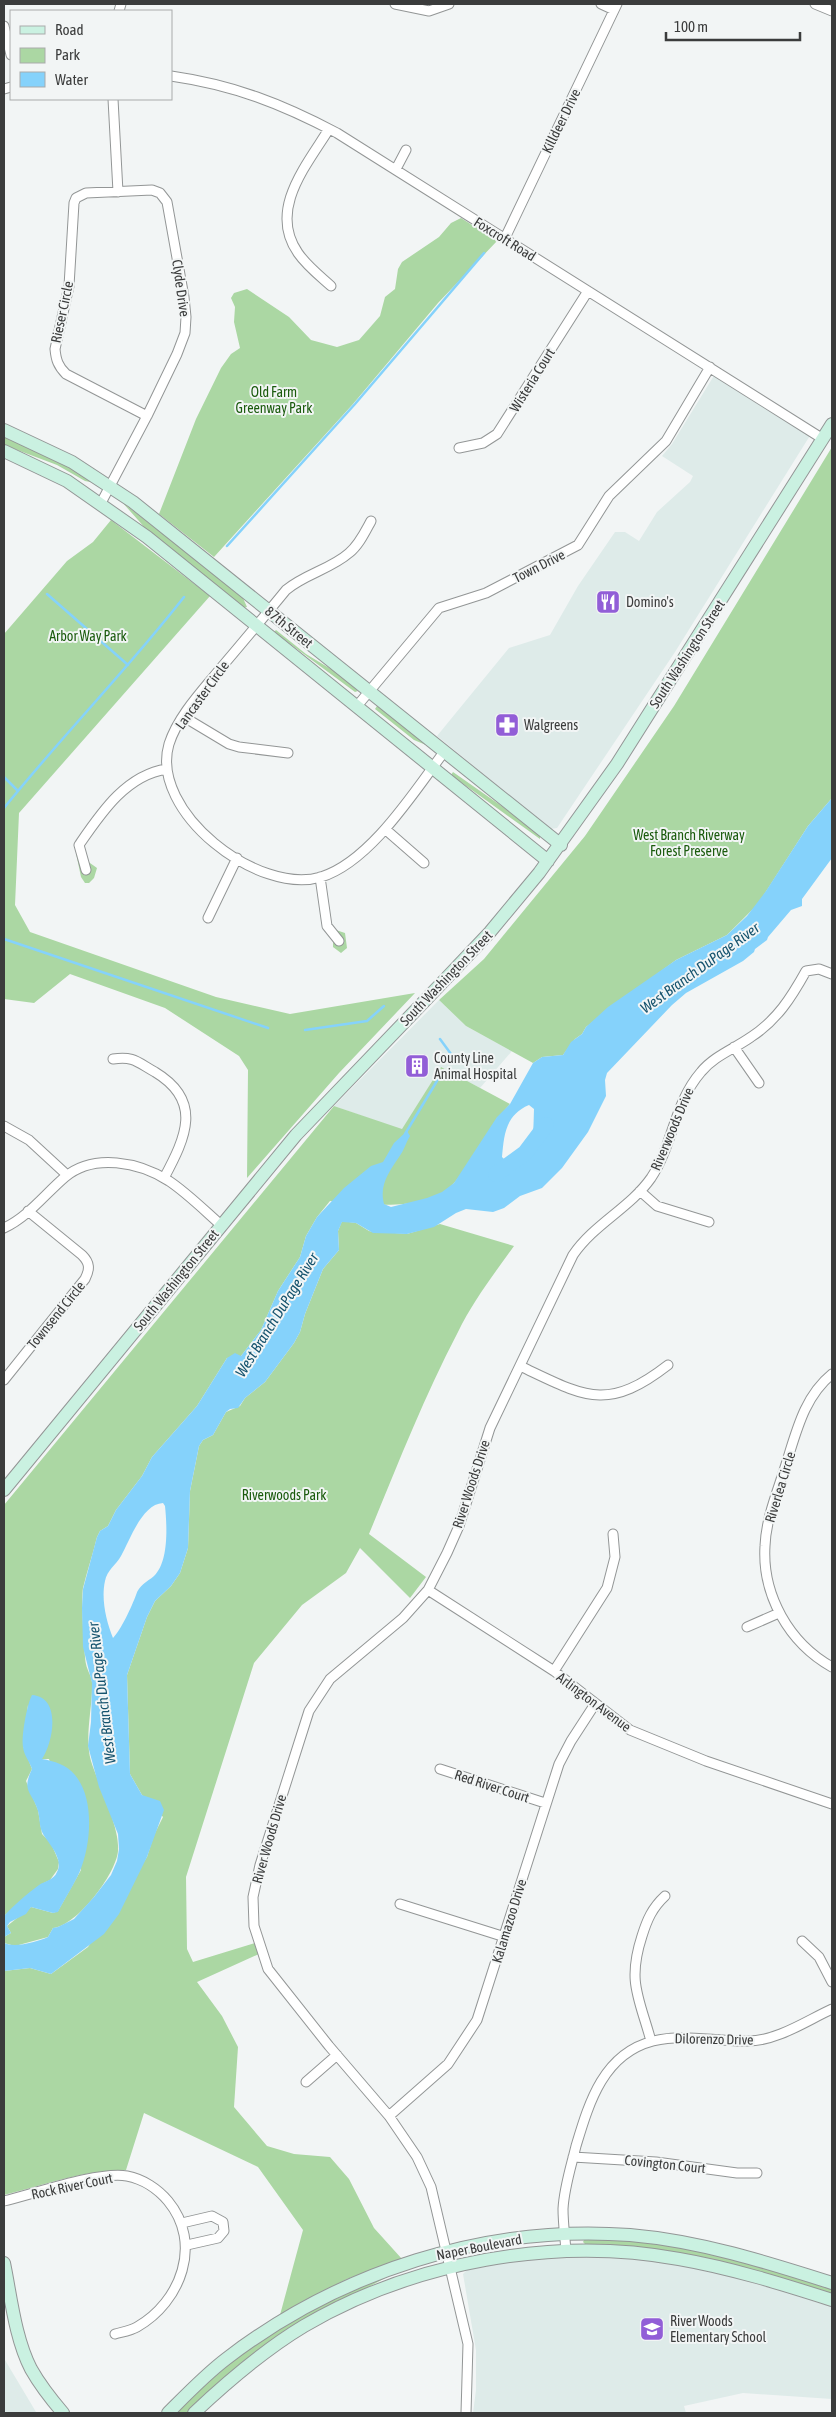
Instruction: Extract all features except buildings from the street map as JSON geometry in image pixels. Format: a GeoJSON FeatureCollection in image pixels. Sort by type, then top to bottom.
{"type":"FeatureCollection","features":[{"type":"Feature","properties":{"kind":"main road","name":"South Washington Street"},"geometry":{"type":"LineString","coordinates":[[4,1490],[296,1135],[490,932],[561,845],[637,733],[832,424]]}},
{"type":"Feature","properties":{"kind":"main road","name":"87th Street"},"geometry":{"type":"LineString","coordinates":[[4,430],[64,458],[112,487],[269,610],[561,845]]}},
{"type":"Feature","properties":{"kind":"main road","name":"87th Street"},"geometry":{"type":"LineString","coordinates":[[4,451],[67,481],[101,503],[357,706],[548,861]]}},
{"type":"Feature","properties":{"kind":"main road","name":"Naper Boulevard"},"geometry":{"type":"LineString","coordinates":[[168,2413],[225,2359],[273,2326],[347,2286],[399,2265],[446,2251],[508,2239],[565,2235],[629,2235],[696,2245],[763,2261],[832,2283]]}},
{"type":"Feature","properties":{"kind":"main road","name":"Naper Boulevard"},"geometry":{"type":"LineString","coordinates":[[194,2413],[239,2373],[304,2326],[384,2289],[450,2268],[504,2257],[566,2251],[645,2254],[678,2258],[741,2272],[832,2300]]}},
{"type":"Feature","properties":{"kind":"main road"},"geometry":{"type":"LineString","coordinates":[[4,2263],[17,2324],[30,2367],[39,2383],[63,2413]]}},
{"type":"Feature","properties":{"kind":"street"},"geometry":{"type":"LineString","coordinates":[[395,4],[429,11],[449,4]]}},
{"type":"Feature","properties":{"kind":"street"},"geometry":{"type":"LineString","coordinates":[[601,4],[615,7]]}},
{"type":"Feature","properties":{"kind":"street"},"geometry":{"type":"LineString","coordinates":[[815,4],[832,11]]}},
{"type":"Feature","properties":{"kind":"street","name":"Killdeer Drive"},"geometry":{"type":"LineString","coordinates":[[505,238],[615,7]]}},
{"type":"Feature","properties":{"kind":"street"},"geometry":{"type":"LineString","coordinates":[[4,26],[10,51]]}},
{"type":"Feature","properties":{"kind":"street","name":"Foxcroft Road"},"geometry":{"type":"LineString","coordinates":[[172,76],[221,84],[247,92],[305,116],[329,129],[396,169],[823,439]]}},
{"type":"Feature","properties":{"kind":"street"},"geometry":{"type":"LineString","coordinates":[[112,100],[118,192]]}},
{"type":"Feature","properties":{"kind":"street"},"geometry":{"type":"LineString","coordinates":[[329,129],[291,192],[286,217],[289,235],[300,255],[331,286]]}},
{"type":"Feature","properties":{"kind":"street"},"geometry":{"type":"LineString","coordinates":[[396,169],[406,150]]}},
{"type":"Feature","properties":{"kind":"street","name":"Clyde Drive"},"geometry":{"type":"LineString","coordinates":[[101,503],[112,487],[147,416],[177,354],[184,333],[185,303],[165,199],[156,191],[118,192]]}},
{"type":"Feature","properties":{"kind":"street","name":"Rieser Circle"},"geometry":{"type":"LineString","coordinates":[[118,192],[86,193],[76,198],[74,203],[70,280],[54,349],[55,357],[60,369],[66,374],[147,416]]}},
{"type":"Feature","properties":{"kind":"street","name":"Wisteria Court"},"geometry":{"type":"LineString","coordinates":[[459,448],[483,443],[498,434],[588,291]]}},
{"type":"Feature","properties":{"kind":"street","name":"Town Drive"},"geometry":{"type":"LineString","coordinates":[[357,706],[439,608],[486,593],[578,545],[608,496],[666,442],[710,367]]}},
{"type":"Feature","properties":{"kind":"street","name":"Lancaster Circle"},"geometry":{"type":"LineString","coordinates":[[371,521],[361,539],[349,554],[294,583],[201,692],[184,717],[169,745],[167,769],[172,788],[196,827],[207,839],[237,858],[282,879],[304,880],[320,877],[355,857],[385,829],[444,752]]}},
{"type":"Feature","properties":{"kind":"street"},"geometry":{"type":"LineString","coordinates":[[184,717],[229,744],[288,753]]}},
{"type":"Feature","properties":{"kind":"street"},"geometry":{"type":"LineString","coordinates":[[86,870],[79,845],[102,812],[141,776],[167,769]]}},
{"type":"Feature","properties":{"kind":"street"},"geometry":{"type":"LineString","coordinates":[[385,829],[424,863]]}},
{"type":"Feature","properties":{"kind":"street"},"geometry":{"type":"LineString","coordinates":[[208,918],[237,858]]}},
{"type":"Feature","properties":{"kind":"street"},"geometry":{"type":"LineString","coordinates":[[320,877],[327,926],[340,941]]}},
{"type":"Feature","properties":{"kind":"street","name":"Riverwoods Drive"},"geometry":{"type":"LineString","coordinates":[[558,1284],[580,1244],[640,1191],[658,1166],[687,1091],[702,1070],[713,1060],[760,1031],[778,1016],[795,993],[806,971],[813,968],[832,974]]}},
{"type":"Feature","properties":{"kind":"street"},"geometry":{"type":"LineString","coordinates":[[734,1047],[759,1083]]}},
{"type":"Feature","properties":{"kind":"street"},"geometry":{"type":"LineString","coordinates":[[112,1059],[129,1057],[161,1076],[176,1088],[184,1103],[185,1127],[178,1150],[164,1178]]}},
{"type":"Feature","properties":{"kind":"street"},"geometry":{"type":"LineString","coordinates":[[4,1126],[29,1140],[67,1175]]}},
{"type":"Feature","properties":{"kind":"street"},"geometry":{"type":"LineString","coordinates":[[4,1228],[28,1211],[67,1175],[83,1166],[112,1162],[125,1164],[164,1178],[221,1225]]}},
{"type":"Feature","properties":{"kind":"street"},"geometry":{"type":"LineString","coordinates":[[640,1191],[657,1206],[709,1222]]}},
{"type":"Feature","properties":{"kind":"street","name":"Townsend Circle"},"geometry":{"type":"LineString","coordinates":[[4,1380],[85,1279],[90,1267],[88,1261],[82,1255],[28,1211]]}},
{"type":"Feature","properties":{"kind":"street","name":"River Woods Drive"},"geometry":{"type":"LineString","coordinates":[[466,2413],[468,2344],[431,2187],[416,2157],[389,2116],[337,2056],[276,1980],[263,1957],[252,1913],[255,1883],[304,1724],[315,1699],[330,1679],[403,1618],[428,1590],[459,1526],[490,1428],[558,1284]]}},
{"type":"Feature","properties":{"kind":"street"},"geometry":{"type":"LineString","coordinates":[[520,1366],[572,1391],[598,1396],[616,1394],[637,1386],[668,1365]]}},
{"type":"Feature","properties":{"kind":"street","name":"Riverlea Circle"},"geometry":{"type":"LineString","coordinates":[[832,1374],[819,1387],[805,1409],[767,1531],[765,1565],[773,1600],[778,1611],[799,1640],[812,1653],[832,1667]]}},
{"type":"Feature","properties":{"kind":"street"},"geometry":{"type":"LineString","coordinates":[[554,1671],[607,1588],[615,1557],[612,1534]]}},
{"type":"Feature","properties":{"kind":"street","name":"Arlington Avenue"},"geometry":{"type":"LineString","coordinates":[[428,1590],[554,1671],[625,1727],[646,1738],[706,1762],[832,1804]]}},
{"type":"Feature","properties":{"kind":"street"},"geometry":{"type":"LineString","coordinates":[[747,1627],[778,1611]]}},
{"type":"Feature","properties":{"kind":"street","name":"Kalamazoo Drive"},"geometry":{"type":"LineString","coordinates":[[389,2116],[448,2064],[468,2036],[484,2005],[545,1803],[564,1751],[595,1704]]}},
{"type":"Feature","properties":{"kind":"street","name":"Red River Court"},"geometry":{"type":"LineString","coordinates":[[440,1770],[545,1803]]}},
{"type":"Feature","properties":{"kind":"street"},"geometry":{"type":"LineString","coordinates":[[651,2042],[636,1992],[634,1968],[646,1922],[656,1904],[665,1896]]}},
{"type":"Feature","properties":{"kind":"street"},"geometry":{"type":"LineString","coordinates":[[400,1904],[505,1937]]}},
{"type":"Feature","properties":{"kind":"street"},"geometry":{"type":"LineString","coordinates":[[802,1942],[819,1957],[832,1982]]}},
{"type":"Feature","properties":{"kind":"street","name":"Dilorenzo Drive"},"geometry":{"type":"LineString","coordinates":[[566,2251],[565,2190],[592,2095],[602,2080],[624,2056],[651,2042],[685,2036],[748,2041],[764,2040],[832,2009]]}},
{"type":"Feature","properties":{"kind":"street"},"geometry":{"type":"LineString","coordinates":[[306,2082],[337,2056]]}},
{"type":"Feature","properties":{"kind":"street","name":"Covington Court"},"geometry":{"type":"LineString","coordinates":[[574,2157],[656,2162],[737,2173],[757,2173]]}},
{"type":"Feature","properties":{"kind":"street","name":"Rock River Court"},"geometry":{"type":"LineString","coordinates":[[4,2202],[95,2178],[124,2176],[142,2181],[160,2192],[173,2207],[182,2223],[187,2245],[181,2277],[170,2295],[152,2316],[135,2328],[115,2334]]}},
{"type":"Feature","properties":{"kind":"street"},"geometry":{"type":"LineString","coordinates":[[182,2223],[212,2216],[217,2217],[223,2222],[224,2231],[218,2238],[187,2245]]}},
{"type":"Feature","properties":{"kind":"shaded area"},"geometry":{"type":"Polygon","coordinates":[[[715,374],[811,434],[675,652],[557,828],[551,829],[437,736],[509,648],[550,635],[578,586],[615,532],[625,532],[639,541],[657,512],[690,482],[693,476],[662,456],[672,444],[715,374]]]}},
{"type":"Feature","properties":{"kind":"shaded area"},"geometry":{"type":"Polygon","coordinates":[[[439,1000],[466,1026],[512,1051],[480,1088],[441,1067],[402,1130],[334,1106],[439,1000]]]}},
{"type":"Feature","properties":{"kind":"shaded area","name":"River Woods Elementary School"},"geometry":{"type":"Polygon","coordinates":[[[570,2256],[612,2256],[654,2260],[735,2276],[832,2307],[832,2399],[743,2393],[684,2406],[686,2413],[473,2413],[476,2390],[476,2350],[463,2274],[467,2270],[517,2260],[570,2256]]]}},
{"type":"Feature","properties":{"kind":"shaded area"},"geometry":{"type":"Polygon","coordinates":[[[5,2360],[36,2412],[37,2413],[4,2413],[5,2360]]]}},
{"type":"Feature","properties":{"kind":"green space","name":"Old Farm Greenway Park"},"geometry":{"type":"Polygon","coordinates":[[[461,218],[497,241],[438,303],[353,404],[214,557],[159,514],[196,419],[221,368],[231,354],[240,348],[234,322],[235,307],[231,298],[234,293],[247,289],[289,317],[311,340],[337,347],[359,340],[380,316],[385,297],[395,289],[398,269],[402,262],[439,237],[451,223],[461,218]]]}},
{"type":"Feature","properties":{"kind":"green space"},"geometry":{"type":"Polygon","coordinates":[[[4,436],[59,461],[95,483],[85,481],[57,465],[4,445],[4,436]]]}},
{"type":"Feature","properties":{"kind":"green space","name":"West Branch Riverway Forest Preserve"},"geometry":{"type":"Polygon","coordinates":[[[832,447],[832,798],[808,826],[758,904],[727,935],[676,960],[586,1027],[563,1055],[542,1057],[533,1063],[466,1026],[439,1000],[484,959],[585,836],[674,706],[832,447]]]}},
{"type":"Feature","properties":{"kind":"green space"},"geometry":{"type":"Polygon","coordinates":[[[122,502],[242,596],[247,607],[243,608],[146,529],[122,502]]]}},
{"type":"Feature","properties":{"kind":"green space","name":"Arbor Way Park"},"geometry":{"type":"Polygon","coordinates":[[[111,520],[210,596],[19,813],[15,905],[30,932],[216,997],[290,1014],[415,993],[339,1073],[247,1178],[248,1070],[239,1056],[165,1008],[70,974],[34,1003],[4,999],[4,634],[67,561],[93,542],[111,520]]]}},
{"type":"Feature","properties":{"kind":"green space"},"geometry":{"type":"Polygon","coordinates":[[[276,630],[306,654],[339,674],[358,691],[355,692],[274,632],[276,630]]]}},
{"type":"Feature","properties":{"kind":"green space"},"geometry":{"type":"Polygon","coordinates":[[[377,706],[426,745],[414,740],[375,709],[377,706]]]}},
{"type":"Feature","properties":{"kind":"green space"},"geometry":{"type":"Polygon","coordinates":[[[453,772],[503,807],[540,836],[540,839],[451,775],[453,772]]]}},
{"type":"Feature","properties":{"kind":"green space"},"geometry":{"type":"Polygon","coordinates":[[[76,853],[97,868],[94,878],[89,883],[85,883],[81,877],[76,853]]]}},
{"type":"Feature","properties":{"kind":"green space"},"geometry":{"type":"Polygon","coordinates":[[[333,931],[345,933],[347,948],[341,953],[333,947],[333,931]]]}},
{"type":"Feature","properties":{"kind":"green space"},"geometry":{"type":"Polygon","coordinates":[[[441,1067],[510,1104],[495,1122],[455,1182],[443,1192],[429,1199],[413,1203],[378,1205],[330,1201],[317,1217],[306,1236],[300,1257],[278,1291],[261,1330],[241,1356],[227,1358],[197,1406],[152,1457],[142,1476],[116,1510],[108,1526],[100,1531],[97,1537],[82,1594],[85,1658],[92,1682],[88,1742],[91,1761],[116,1830],[118,1851],[116,1861],[103,1885],[84,1909],[63,1925],[53,1928],[48,1937],[15,1946],[4,1943],[4,1937],[11,1933],[7,1926],[31,1907],[53,1913],[58,1911],[81,1870],[49,1759],[41,1759],[28,1705],[23,1746],[32,1769],[26,1781],[38,1810],[42,1834],[51,1843],[59,1862],[58,1869],[50,1880],[40,1885],[4,1916],[4,1505],[334,1106],[402,1129],[441,1067]]]}},
{"type":"Feature","properties":{"kind":"green space","name":"Riverwoods Park"},"geometry":{"type":"Polygon","coordinates":[[[342,1221],[356,1223],[369,1231],[378,1233],[407,1234],[440,1224],[514,1246],[470,1309],[411,1432],[369,1534],[426,1577],[410,1598],[360,1548],[346,1573],[302,1605],[254,1663],[186,1877],[187,1949],[193,1962],[255,1943],[259,1954],[197,1982],[222,2016],[238,2047],[234,2107],[267,2146],[294,2154],[330,2157],[349,2179],[374,2228],[402,2259],[347,2279],[280,2315],[303,2230],[258,2167],[144,2113],[126,2170],[79,2175],[4,2195],[4,1971],[30,1968],[51,1974],[88,1947],[147,1857],[154,1835],[163,1817],[142,1795],[130,1774],[127,1675],[147,1617],[155,1601],[171,1586],[180,1573],[188,1548],[190,1491],[199,1446],[203,1440],[213,1435],[226,1412],[240,1406],[245,1398],[265,1382],[294,1343],[300,1332],[323,1269],[339,1250],[338,1231],[342,1221]]]}},
{"type":"Feature","properties":{"kind":"green space"},"geometry":{"type":"Polygon","coordinates":[[[584,2240],[630,2240],[698,2249],[832,2287],[832,2295],[702,2257],[671,2252],[587,2246],[583,2242],[584,2240]]]}},
{"type":"Feature","properties":{"kind":"green space"},"geometry":{"type":"Polygon","coordinates":[[[428,2263],[391,2275],[359,2292],[188,2413],[172,2413],[235,2359],[289,2321],[384,2276],[428,2263]]]}},
{"type":"Feature","properties":{"kind":"water"},"geometry":{"type":"Polygon","coordinates":[[[832,798],[832,858],[802,899],[802,906],[791,910],[767,940],[743,961],[686,993],[672,1005],[607,1073],[605,1080],[606,1096],[588,1132],[562,1168],[542,1188],[520,1196],[504,1208],[493,1212],[466,1209],[434,1227],[407,1234],[373,1233],[356,1223],[342,1222],[338,1231],[339,1250],[323,1269],[300,1332],[294,1343],[265,1382],[245,1398],[238,1408],[230,1409],[226,1412],[213,1435],[203,1440],[199,1446],[190,1491],[188,1548],[180,1573],[171,1586],[155,1601],[147,1617],[127,1675],[130,1774],[142,1795],[160,1801],[164,1810],[147,1857],[119,1914],[104,1934],[51,1974],[30,1968],[4,1971],[4,1943],[20,1945],[38,1941],[48,1937],[53,1928],[74,1919],[111,1875],[117,1861],[119,1849],[118,1834],[99,1787],[88,1746],[92,1683],[83,1647],[82,1608],[83,1589],[97,1537],[100,1531],[108,1526],[116,1510],[142,1476],[152,1457],[197,1406],[227,1358],[235,1353],[241,1356],[261,1330],[278,1291],[300,1257],[306,1236],[317,1217],[344,1188],[371,1166],[383,1162],[394,1143],[407,1131],[410,1136],[384,1185],[384,1204],[391,1207],[427,1198],[442,1192],[454,1183],[497,1117],[510,1104],[533,1063],[542,1057],[563,1055],[571,1042],[582,1034],[586,1027],[608,1007],[676,960],[727,935],[747,916],[766,891],[808,826],[832,798]],[[529,1105],[515,1114],[507,1127],[502,1157],[508,1163],[524,1156],[531,1142],[534,1109],[529,1105]],[[163,1503],[149,1509],[143,1516],[121,1556],[106,1577],[104,1602],[106,1617],[113,1638],[126,1618],[137,1592],[159,1570],[162,1562],[166,1543],[165,1506],[163,1503]]]}},
{"type":"Feature","properties":{"kind":"water"},"geometry":{"type":"Polygon","coordinates":[[[32,1695],[41,1698],[48,1704],[51,1712],[52,1732],[42,1759],[56,1762],[75,1775],[86,1796],[89,1835],[80,1871],[58,1912],[53,1913],[31,1907],[26,1914],[10,1922],[7,1926],[11,1933],[4,1937],[4,1916],[34,1888],[54,1877],[59,1867],[55,1852],[40,1826],[36,1804],[27,1787],[32,1769],[24,1750],[23,1736],[26,1713],[32,1695]]]}},
{"type":"Feature","properties":{"kind":"waterway"},"geometry":{"type":"LineString","coordinates":[[227,546],[355,404],[484,253]]}},
{"type":"Feature","properties":{"kind":"waterway"},"geometry":{"type":"LineString","coordinates":[[47,594],[128,665]]}},
{"type":"Feature","properties":{"kind":"waterway"},"geometry":{"type":"LineString","coordinates":[[4,808],[140,651],[184,597]]}},
{"type":"Feature","properties":{"kind":"waterway"},"geometry":{"type":"LineString","coordinates":[[4,777],[18,791]]}},
{"type":"Feature","properties":{"kind":"waterway"},"geometry":{"type":"LineString","coordinates":[[4,939],[268,1028]]}},
{"type":"Feature","properties":{"kind":"waterway"},"geometry":{"type":"LineString","coordinates":[[305,1030],[367,1021],[384,1006]]}},
{"type":"Feature","properties":{"kind":"waterway"},"geometry":{"type":"LineString","coordinates":[[440,1039],[451,1054],[448,1062]]}},
{"type":"Feature","properties":{"kind":"waterway"},"geometry":{"type":"LineString","coordinates":[[405,1134],[443,1071]]}},
{"type":"Feature","properties":{"kind":"waterway","name":"West Branch DuPage River"},"geometry":{"type":"LineString","coordinates":[[496,1174],[525,1153],[546,1125]]}},
{"type":"Feature","properties":{"kind":"place","name":"Domino's"},"geometry":{"type":"Point","coordinates":[608,602]}},
{"type":"Feature","properties":{"kind":"place","name":"Walgreens"},"geometry":{"type":"Point","coordinates":[507,725]}},
{"type":"Feature","properties":{"kind":"place","name":"County Line Animal Hospital"},"geometry":{"type":"Point","coordinates":[417,1066]}},
{"type":"Feature","properties":{"kind":"place","name":"River Woods Elementary School"},"geometry":{"type":"Point","coordinates":[652,2329]}}]}
